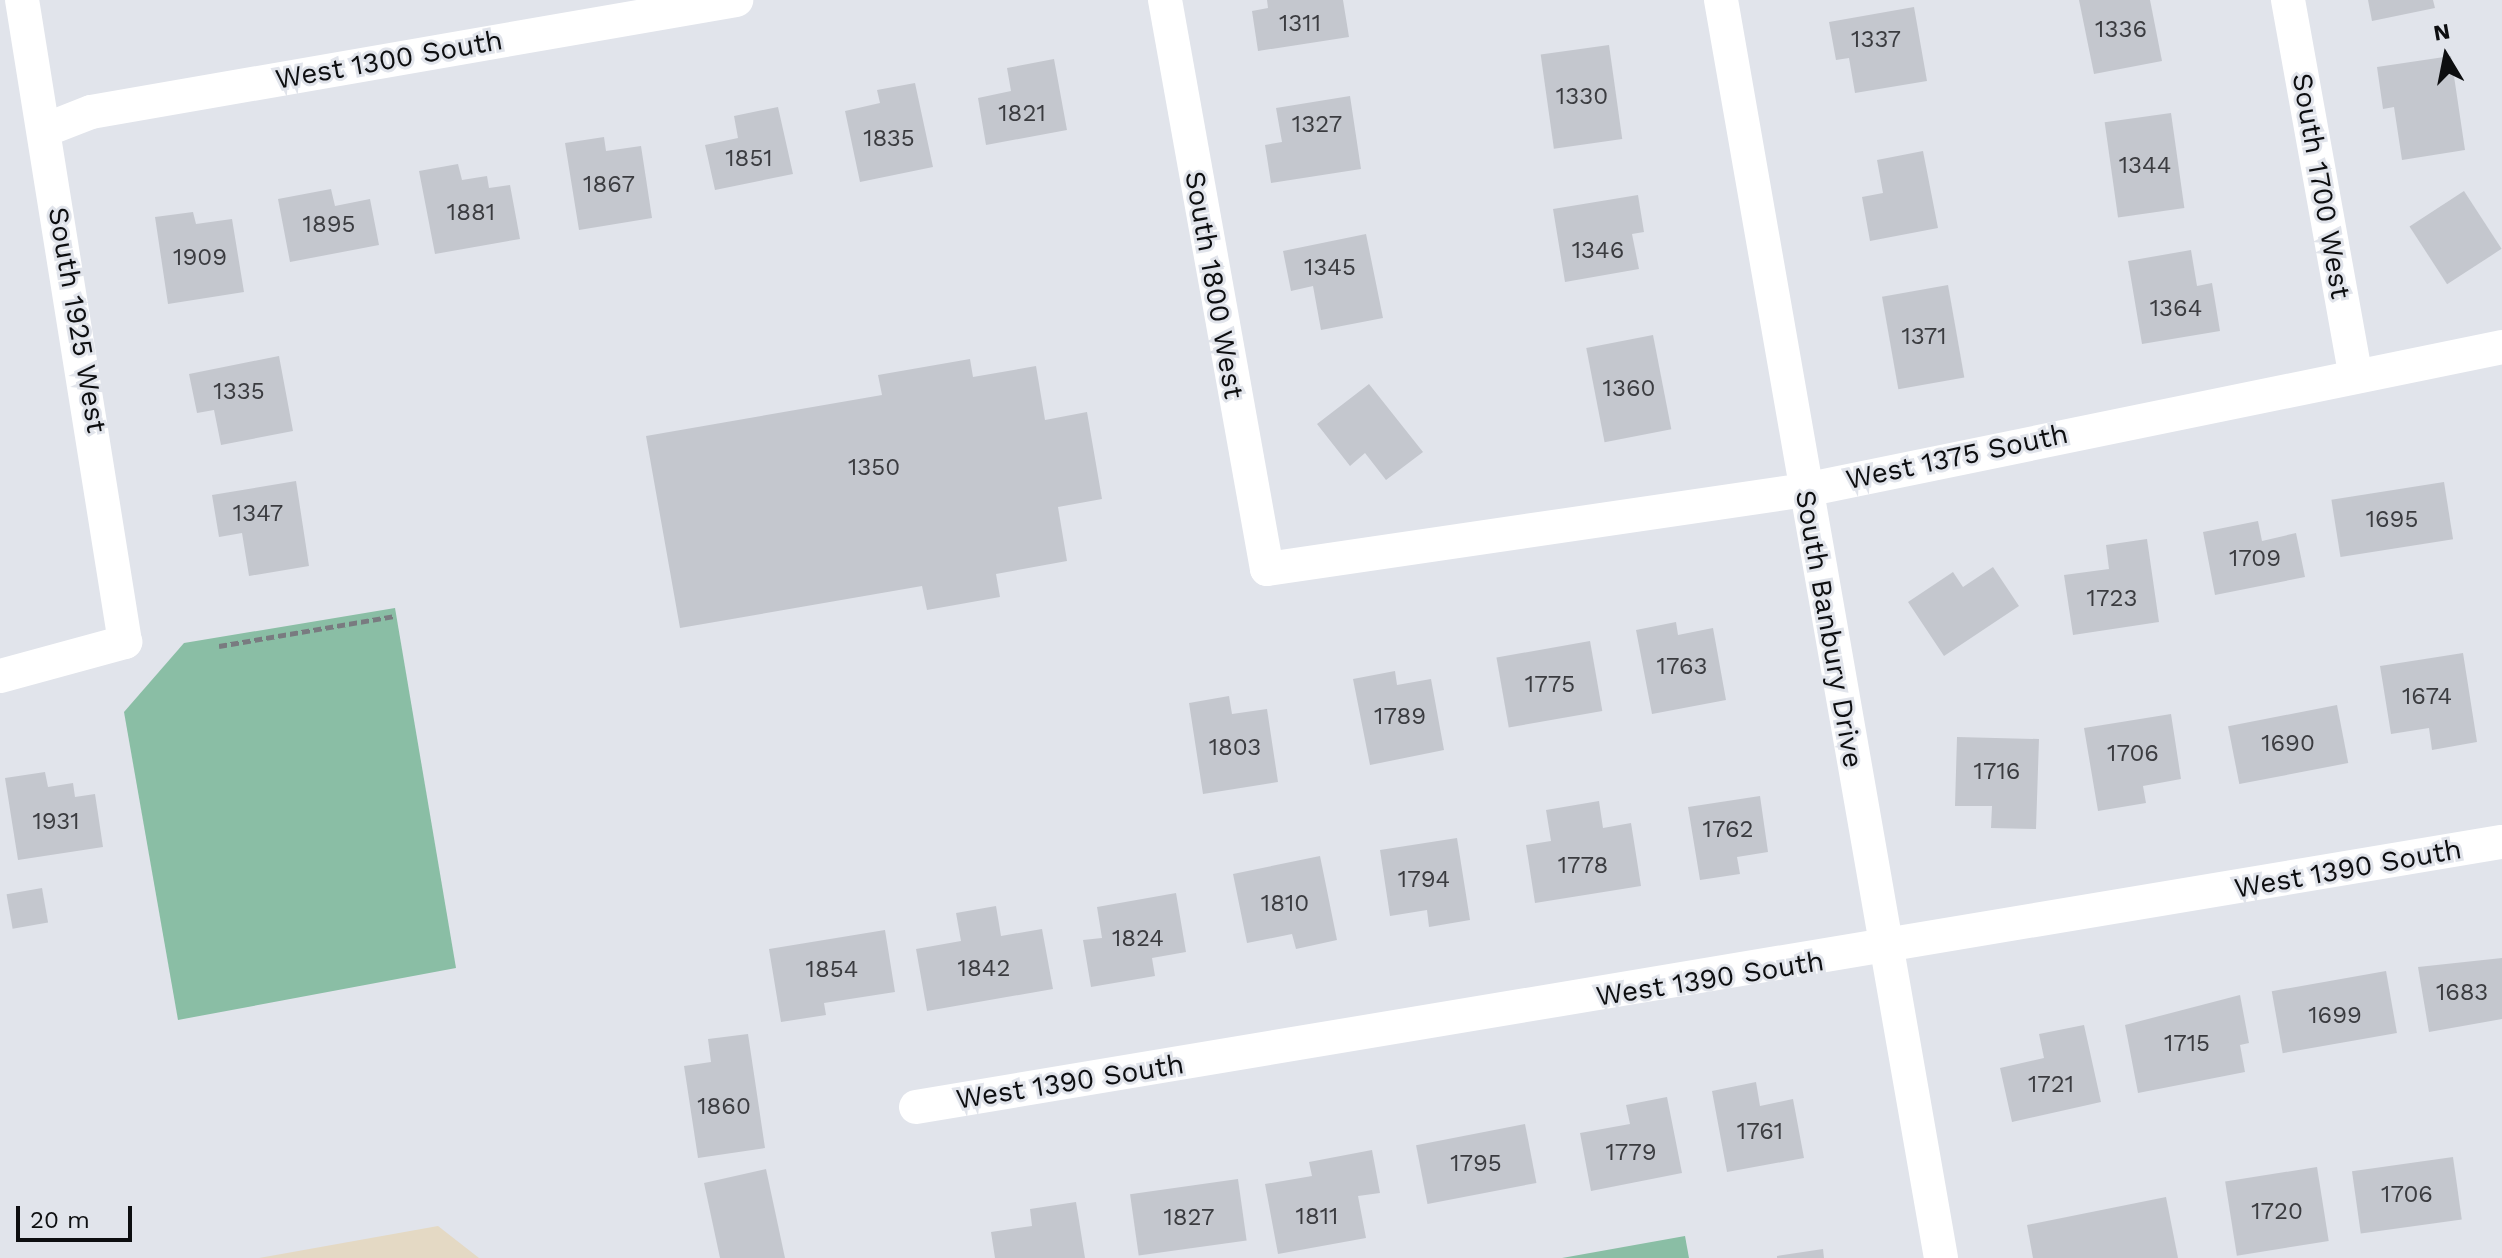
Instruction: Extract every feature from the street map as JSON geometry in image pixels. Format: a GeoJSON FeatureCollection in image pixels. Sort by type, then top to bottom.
{"type":"FeatureCollection","features":[{"type":"Feature","properties":{"kind":"street","name":"South 1925 West"},"geometry":{"type":"LineString","coordinates":[[0,676],[125,642],[22,0]]}},
{"type":"Feature","properties":{"kind":"street","name":"West 1300 South"},"geometry":{"type":"LineString","coordinates":[[45,130],[91,112],[736,0]]}},
{"type":"Feature","properties":{"kind":"street","name":"South 1800 West"},"geometry":{"type":"LineString","coordinates":[[1165,0],[1267,569]]}},
{"type":"Feature","properties":{"kind":"street","name":"South Banbury Drive"},"geometry":{"type":"LineString","coordinates":[[1721,0],[1884,950],[1941,1258]]}},
{"type":"Feature","properties":{"kind":"street","name":"South 1700 West"},"geometry":{"type":"LineString","coordinates":[[2288,0],[2355,372]]}},
{"type":"Feature","properties":{"kind":"street","name":"West 1375 South"},"geometry":{"type":"LineString","coordinates":[[1267,569],[1805,490],[2355,372],[2502,347]]}},
{"type":"Feature","properties":{"kind":"street","name":"West 1390 South"},"geometry":{"type":"LineString","coordinates":[[916,1107],[1884,950],[2502,842]]}},
{"type":"Feature","properties":{"kind":"path"},"geometry":{"type":"LineString","coordinates":[[219,646],[395,616]]}},
{"type":"Feature","properties":{"kind":"shaded area"},"geometry":{"type":"Polygon","coordinates":[[[438,1226],[479,1258],[259,1258],[438,1226]]]}},
{"type":"Feature","properties":{"kind":"green space"},"geometry":{"type":"Polygon","coordinates":[[[395,608],[456,968],[178,1020],[124,712],[184,643],[395,608]]]}},
{"type":"Feature","properties":{"kind":"green space"},"geometry":{"type":"Polygon","coordinates":[[[1685,1236],[1689,1258],[1562,1258],[1685,1236]]]}},
{"type":"Feature","properties":{"kind":"building"},"geometry":{"type":"Polygon","coordinates":[[[1267,0],[1343,0],[1349,37],[1258,51],[1252,11],[1268,8],[1267,0]]]}},
{"type":"Feature","properties":{"kind":"building"},"geometry":{"type":"Polygon","coordinates":[[[2079,0],[2150,0],[2162,61],[2094,74],[2079,0]]]}},
{"type":"Feature","properties":{"kind":"building"},"geometry":{"type":"Polygon","coordinates":[[[2368,0],[2433,0],[2435,8],[2372,21],[2368,0]]]}},
{"type":"Feature","properties":{"kind":"building"},"geometry":{"type":"Polygon","coordinates":[[[1914,7],[1927,81],[1855,93],[1849,58],[1836,60],[1829,22],[1914,7]]]}},
{"type":"Feature","properties":{"kind":"building"},"geometry":{"type":"Polygon","coordinates":[[[1609,45],[1622,139],[1554,149],[1541,55],[1609,45]]]}},
{"type":"Feature","properties":{"kind":"building"},"geometry":{"type":"Polygon","coordinates":[[[2451,56],[2465,150],[2402,160],[2394,107],[2383,109],[2377,67],[2451,56]]]}},
{"type":"Feature","properties":{"kind":"building"},"geometry":{"type":"Polygon","coordinates":[[[1054,59],[1067,130],[986,145],[978,98],[1011,91],[1007,68],[1054,59]]]}},
{"type":"Feature","properties":{"kind":"building"},"geometry":{"type":"Polygon","coordinates":[[[915,83],[933,167],[860,182],[845,111],[880,103],[877,90],[915,83]]]}},
{"type":"Feature","properties":{"kind":"building"},"geometry":{"type":"Polygon","coordinates":[[[1350,96],[1361,169],[1271,183],[1265,145],[1282,142],[1276,108],[1350,96]]]}},
{"type":"Feature","properties":{"kind":"building"},"geometry":{"type":"Polygon","coordinates":[[[778,107],[793,174],[715,190],[705,145],[738,138],[734,116],[778,107]]]}},
{"type":"Feature","properties":{"kind":"building"},"geometry":{"type":"Polygon","coordinates":[[[2171,113],[2184,208],[2118,217],[2105,122],[2171,113]]]}},
{"type":"Feature","properties":{"kind":"building"},"geometry":{"type":"Polygon","coordinates":[[[604,137],[606,151],[641,146],[652,218],[579,230],[565,143],[604,137]]]}},
{"type":"Feature","properties":{"kind":"building"},"geometry":{"type":"Polygon","coordinates":[[[1923,151],[1938,228],[1870,241],[1862,197],[1883,193],[1877,160],[1923,151]]]}},
{"type":"Feature","properties":{"kind":"building"},"geometry":{"type":"Polygon","coordinates":[[[458,164],[462,180],[487,176],[489,188],[510,185],[520,239],[435,254],[419,171],[458,164]]]}},
{"type":"Feature","properties":{"kind":"building"},"geometry":{"type":"Polygon","coordinates":[[[331,189],[335,206],[370,199],[379,245],[290,262],[278,199],[331,189]]]}},
{"type":"Feature","properties":{"kind":"building"},"geometry":{"type":"Polygon","coordinates":[[[2464,191],[2502,249],[2447,284],[2409,226],[2464,191]]]}},
{"type":"Feature","properties":{"kind":"building"},"geometry":{"type":"Polygon","coordinates":[[[1638,195],[1644,232],[1632,234],[1639,269],[1565,282],[1553,209],[1638,195]]]}},
{"type":"Feature","properties":{"kind":"building"},"geometry":{"type":"Polygon","coordinates":[[[193,212],[196,224],[232,219],[244,292],[168,304],[155,217],[193,212]]]}},
{"type":"Feature","properties":{"kind":"building"},"geometry":{"type":"Polygon","coordinates":[[[1366,234],[1383,318],[1321,330],[1313,286],[1291,291],[1283,251],[1366,234]]]}},
{"type":"Feature","properties":{"kind":"building"},"geometry":{"type":"Polygon","coordinates":[[[2191,250],[2197,286],[2212,283],[2220,331],[2142,344],[2128,261],[2191,250]]]}},
{"type":"Feature","properties":{"kind":"building"},"geometry":{"type":"Polygon","coordinates":[[[1948,285],[1964,378],[1898,389],[1882,297],[1948,285]]]}},
{"type":"Feature","properties":{"kind":"building"},"geometry":{"type":"Polygon","coordinates":[[[1653,335],[1671,429],[1605,442],[1586,348],[1653,335]]]}},
{"type":"Feature","properties":{"kind":"building"},"geometry":{"type":"Polygon","coordinates":[[[279,356],[293,431],[221,445],[214,410],[197,413],[189,374],[279,356]]]}},
{"type":"Feature","properties":{"kind":"building"},"geometry":{"type":"Polygon","coordinates":[[[970,359],[973,377],[1036,366],[1045,420],[1087,412],[1102,499],[1058,507],[1067,561],[996,574],[1000,597],[927,610],[922,586],[680,628],[646,436],[882,395],[878,375],[970,359]]]}},
{"type":"Feature","properties":{"kind":"building"},"geometry":{"type":"Polygon","coordinates":[[[1369,384],[1423,452],[1386,480],[1365,453],[1350,466],[1317,424],[1369,384]]]}},
{"type":"Feature","properties":{"kind":"building"},"geometry":{"type":"Polygon","coordinates":[[[296,481],[309,566],[249,576],[242,533],[219,537],[212,495],[296,481]]]}},
{"type":"Feature","properties":{"kind":"building"},"geometry":{"type":"Polygon","coordinates":[[[2444,482],[2453,539],[2340,557],[2331,500],[2444,482]]]}},
{"type":"Feature","properties":{"kind":"building"},"geometry":{"type":"Polygon","coordinates":[[[2258,521],[2262,541],[2296,533],[2305,577],[2215,595],[2203,532],[2258,521]]]}},
{"type":"Feature","properties":{"kind":"building"},"geometry":{"type":"Polygon","coordinates":[[[2147,539],[2159,622],[2073,635],[2064,575],[2109,569],[2106,545],[2147,539]]]}},
{"type":"Feature","properties":{"kind":"building"},"geometry":{"type":"Polygon","coordinates":[[[1993,567],[2019,606],[1944,656],[1908,602],[1953,572],[1963,587],[1993,567]]]}},
{"type":"Feature","properties":{"kind":"building"},"geometry":{"type":"Polygon","coordinates":[[[1676,622],[1678,635],[1713,628],[1726,700],[1652,714],[1636,630],[1676,622]]]}},
{"type":"Feature","properties":{"kind":"building"},"geometry":{"type":"Polygon","coordinates":[[[1590,641],[1602,711],[1509,727],[1496,657],[1590,641]]]}},
{"type":"Feature","properties":{"kind":"building"},"geometry":{"type":"Polygon","coordinates":[[[2463,653],[2477,742],[2432,750],[2429,728],[2391,734],[2380,666],[2463,653]]]}},
{"type":"Feature","properties":{"kind":"building"},"geometry":{"type":"Polygon","coordinates":[[[1395,671],[1397,685],[1431,679],[1444,750],[1370,765],[1353,679],[1395,671]]]}},
{"type":"Feature","properties":{"kind":"building"},"geometry":{"type":"Polygon","coordinates":[[[1229,696],[1232,714],[1267,709],[1278,782],[1203,794],[1189,703],[1229,696]]]}},
{"type":"Feature","properties":{"kind":"building"},"geometry":{"type":"Polygon","coordinates":[[[2337,705],[2348,763],[2239,784],[2228,726],[2337,705]]]}},
{"type":"Feature","properties":{"kind":"building"},"geometry":{"type":"Polygon","coordinates":[[[2171,714],[2181,779],[2143,786],[2146,803],[2098,811],[2084,728],[2171,714]]]}},
{"type":"Feature","properties":{"kind":"building"},"geometry":{"type":"Polygon","coordinates":[[[1957,737],[2039,739],[2036,829],[1991,828],[1992,806],[1955,806],[1957,737]]]}},
{"type":"Feature","properties":{"kind":"building"},"geometry":{"type":"Polygon","coordinates":[[[45,772],[48,787],[73,783],[75,797],[95,794],[103,847],[18,860],[5,778],[45,772]]]}},
{"type":"Feature","properties":{"kind":"building"},"geometry":{"type":"Polygon","coordinates":[[[1760,796],[1768,852],[1737,857],[1740,874],[1700,880],[1688,807],[1760,796]]]}},
{"type":"Feature","properties":{"kind":"building"},"geometry":{"type":"Polygon","coordinates":[[[1599,801],[1603,828],[1631,823],[1641,886],[1535,903],[1526,845],[1551,841],[1546,810],[1599,801]]]}},
{"type":"Feature","properties":{"kind":"building"},"geometry":{"type":"Polygon","coordinates":[[[1457,838],[1470,920],[1429,927],[1427,910],[1390,916],[1380,850],[1457,838]]]}},
{"type":"Feature","properties":{"kind":"building"},"geometry":{"type":"Polygon","coordinates":[[[1320,856],[1337,940],[1296,949],[1292,934],[1247,943],[1233,874],[1320,856]]]}},
{"type":"Feature","properties":{"kind":"building"},"geometry":{"type":"Polygon","coordinates":[[[42,888],[48,922],[13,929],[7,894],[42,888]]]}},
{"type":"Feature","properties":{"kind":"building"},"geometry":{"type":"Polygon","coordinates":[[[1176,893],[1186,952],[1152,958],[1155,976],[1091,987],[1083,940],[1102,938],[1097,907],[1176,893]]]}},
{"type":"Feature","properties":{"kind":"building"},"geometry":{"type":"Polygon","coordinates":[[[996,906],[1001,936],[1042,929],[1053,989],[927,1011],[916,949],[961,941],[956,913],[996,906]]]}},
{"type":"Feature","properties":{"kind":"building"},"geometry":{"type":"Polygon","coordinates":[[[885,930],[895,992],[824,1003],[826,1015],[781,1022],[769,949],[885,930]]]}},
{"type":"Feature","properties":{"kind":"building"},"geometry":{"type":"Polygon","coordinates":[[[2502,958],[2502,1019],[2429,1032],[2418,967],[2502,958]]]}},
{"type":"Feature","properties":{"kind":"building"},"geometry":{"type":"Polygon","coordinates":[[[2386,971],[2397,1033],[2283,1053],[2272,991],[2386,971]]]}},
{"type":"Feature","properties":{"kind":"building"},"geometry":{"type":"Polygon","coordinates":[[[2240,995],[2249,1043],[2240,1045],[2245,1072],[2138,1093],[2125,1025],[2240,995]]]}},
{"type":"Feature","properties":{"kind":"building"},"geometry":{"type":"Polygon","coordinates":[[[2084,1025],[2101,1102],[2012,1122],[2000,1068],[2044,1058],[2039,1034],[2084,1025]]]}},
{"type":"Feature","properties":{"kind":"building"},"geometry":{"type":"Polygon","coordinates":[[[748,1034],[765,1148],[698,1158],[684,1066],[711,1062],[708,1039],[748,1034]]]}},
{"type":"Feature","properties":{"kind":"building"},"geometry":{"type":"Polygon","coordinates":[[[1756,1082],[1760,1106],[1793,1099],[1804,1158],[1727,1172],[1712,1091],[1756,1082]]]}},
{"type":"Feature","properties":{"kind":"building"},"geometry":{"type":"Polygon","coordinates":[[[1667,1097],[1682,1173],[1591,1191],[1580,1133],[1630,1124],[1626,1105],[1667,1097]]]}},
{"type":"Feature","properties":{"kind":"building"},"geometry":{"type":"Polygon","coordinates":[[[1525,1124],[1536,1183],[1427,1204],[1416,1145],[1525,1124]]]}},
{"type":"Feature","properties":{"kind":"building"},"geometry":{"type":"Polygon","coordinates":[[[1372,1150],[1380,1193],[1358,1196],[1366,1238],[1278,1254],[1265,1184],[1312,1176],[1309,1162],[1372,1150]]]}},
{"type":"Feature","properties":{"kind":"building"},"geometry":{"type":"Polygon","coordinates":[[[2453,1157],[2462,1219],[2361,1234],[2352,1171],[2453,1157]]]}},
{"type":"Feature","properties":{"kind":"building"},"geometry":{"type":"Polygon","coordinates":[[[2317,1167],[2329,1241],[2237,1256],[2225,1182],[2317,1167]]]}},
{"type":"Feature","properties":{"kind":"building"},"geometry":{"type":"Polygon","coordinates":[[[766,1169],[785,1258],[720,1258],[704,1183],[766,1169]]]}},
{"type":"Feature","properties":{"kind":"building"},"geometry":{"type":"Polygon","coordinates":[[[1238,1179],[1247,1240],[1139,1256],[1130,1194],[1238,1179]]]}},
{"type":"Feature","properties":{"kind":"building"},"geometry":{"type":"Polygon","coordinates":[[[2166,1197],[2178,1258],[2033,1258],[2027,1225],[2166,1197]]]}},
{"type":"Feature","properties":{"kind":"building"},"geometry":{"type":"Polygon","coordinates":[[[1076,1202],[1085,1258],[995,1258],[991,1232],[1032,1226],[1030,1209],[1076,1202]]]}},
{"type":"Feature","properties":{"kind":"building"},"geometry":{"type":"Polygon","coordinates":[[[1823,1249],[1824,1258],[1777,1258],[1777,1256],[1823,1249]]]}}]}
